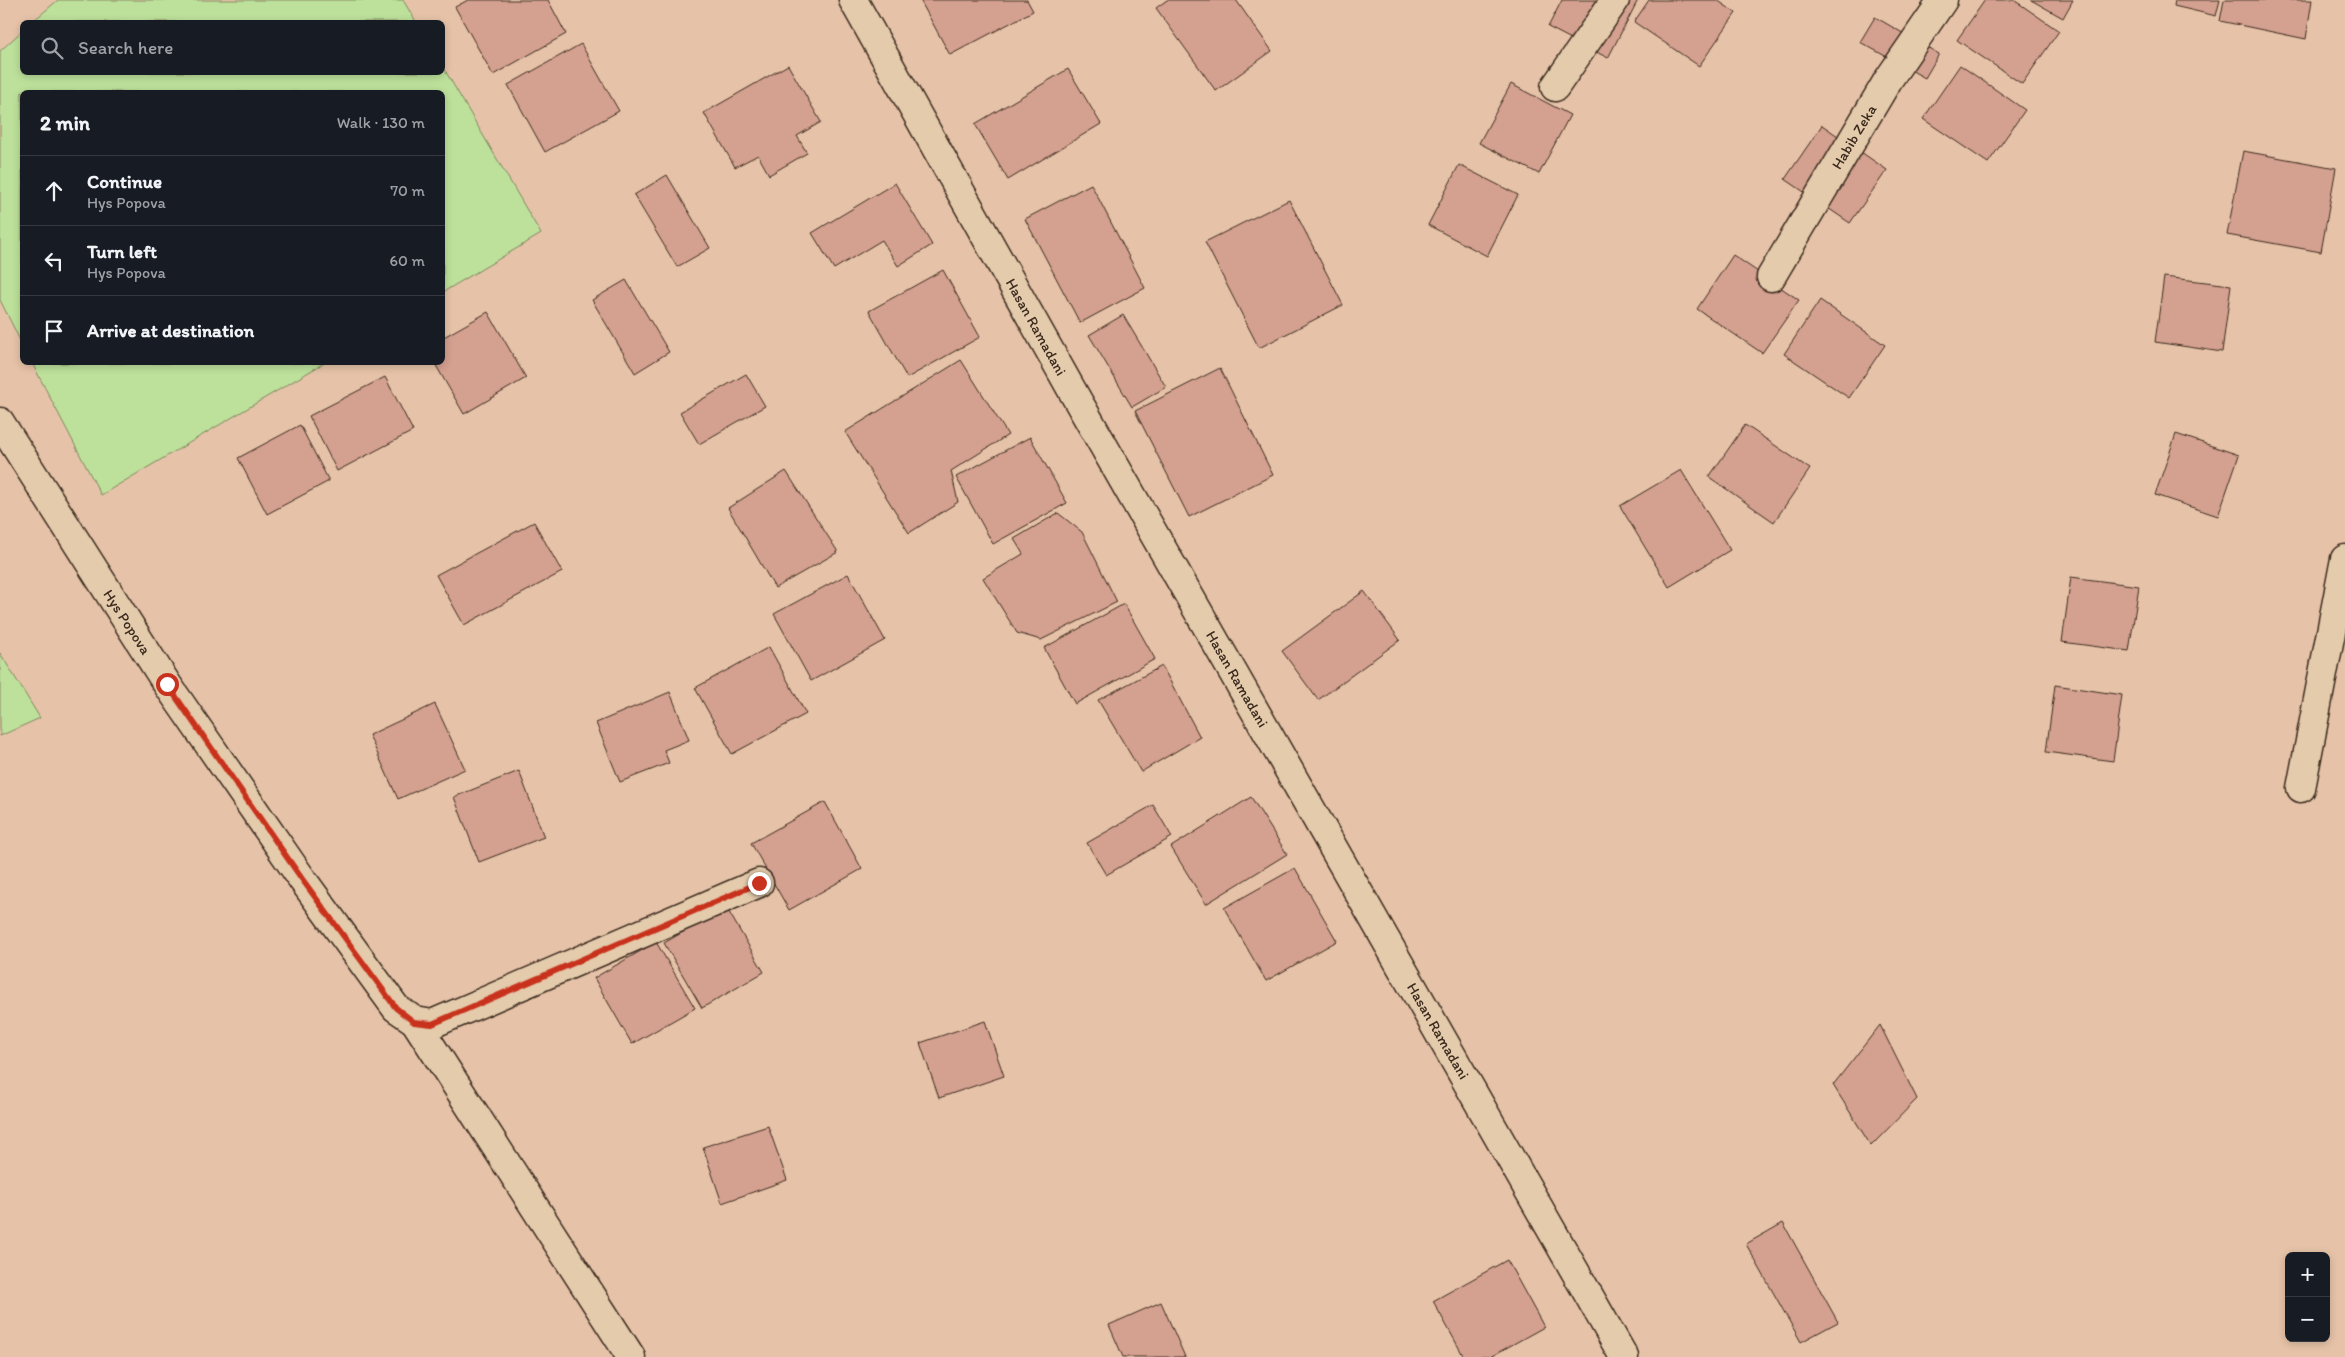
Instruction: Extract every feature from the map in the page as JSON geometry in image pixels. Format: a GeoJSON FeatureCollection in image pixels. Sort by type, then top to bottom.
{"type":"FeatureCollection","features":[{"type":"Feature","properties":{"kind":"street","name":"Hasan Ramadani"},"geometry":{"type":"LineString","coordinates":[[853,0],[1088,418],[1624,1357]]}},
{"type":"Feature","properties":{"kind":"street"},"geometry":{"type":"LineString","coordinates":[[1555,86],[1615,0]]}},
{"type":"Feature","properties":{"kind":"street","name":"Habib Zeka"},"geometry":{"type":"LineString","coordinates":[[1771,277],[1888,80],[1943,0]]}},
{"type":"Feature","properties":{"kind":"street","name":"Hys Popova"},"geometry":{"type":"LineString","coordinates":[[0,422],[167,684],[302,879],[380,987],[396,1008],[414,1022],[631,1357]]}},
{"type":"Feature","properties":{"kind":"street"},"geometry":{"type":"LineString","coordinates":[[2301,788],[2345,559]]}},
{"type":"Feature","properties":{"kind":"street"},"geometry":{"type":"LineString","coordinates":[[414,1022],[432,1024],[759,883]]}},
{"type":"Feature","properties":{"kind":"green space"},"geometry":{"type":"Polygon","coordinates":[[[58,0],[403,0],[415,20],[34,20],[58,0]]]}},
{"type":"Feature","properties":{"kind":"green space"},"geometry":{"type":"Polygon","coordinates":[[[20,33],[20,75],[445,75],[445,70],[541,234],[445,291],[445,90],[20,90],[20,340],[0,300],[0,51],[20,33]]]}},
{"type":"Feature","properties":{"kind":"green space"},"geometry":{"type":"Polygon","coordinates":[[[33,365],[321,365],[101,495],[33,365]]]}},
{"type":"Feature","properties":{"kind":"green space"},"geometry":{"type":"Polygon","coordinates":[[[0,653],[40,718],[0,736],[0,653]]]}},
{"type":"Feature","properties":{"kind":"building"},"geometry":{"type":"Polygon","coordinates":[[[468,0],[548,0],[566,34],[493,75],[455,7],[468,0]]]}},
{"type":"Feature","properties":{"kind":"building"},"geometry":{"type":"Polygon","coordinates":[[[920,0],[1027,0],[1033,11],[950,55],[920,0]]]}},
{"type":"Feature","properties":{"kind":"building"},"geometry":{"type":"Polygon","coordinates":[[[1167,0],[1236,0],[1272,51],[1216,91],[1156,8],[1167,0]]]}},
{"type":"Feature","properties":{"kind":"building"},"geometry":{"type":"Polygon","coordinates":[[[1562,0],[1638,0],[1608,58],[1548,27],[1562,0]]]}},
{"type":"Feature","properties":{"kind":"building"},"geometry":{"type":"Polygon","coordinates":[[[1649,0],[1717,0],[1736,13],[1699,66],[1634,22],[1649,0]]]}},
{"type":"Feature","properties":{"kind":"building"},"geometry":{"type":"Polygon","coordinates":[[[1985,0],[2014,0],[2059,31],[2022,84],[1957,40],[1985,0]]]}},
{"type":"Feature","properties":{"kind":"building"},"geometry":{"type":"Polygon","coordinates":[[[2031,0],[2073,0],[2063,18],[2031,0]]]}},
{"type":"Feature","properties":{"kind":"building"},"geometry":{"type":"Polygon","coordinates":[[[2175,0],[2220,0],[2216,16],[2174,6],[2175,0]]]}},
{"type":"Feature","properties":{"kind":"building"},"geometry":{"type":"Polygon","coordinates":[[[2224,0],[2312,0],[2306,39],[2220,21],[2224,0]]]}},
{"type":"Feature","properties":{"kind":"building"},"geometry":{"type":"Polygon","coordinates":[[[1875,17],[1939,54],[1925,78],[1860,42],[1875,17]]]}},
{"type":"Feature","properties":{"kind":"building"},"geometry":{"type":"Polygon","coordinates":[[[581,44],[619,111],[545,152],[508,85],[581,44]]]}},
{"type":"Feature","properties":{"kind":"building"},"geometry":{"type":"Polygon","coordinates":[[[788,65],[821,122],[797,136],[807,153],[769,175],[758,155],[735,167],[704,113],[788,65]]]}},
{"type":"Feature","properties":{"kind":"building"},"geometry":{"type":"Polygon","coordinates":[[[1960,65],[2025,110],[1988,163],[1923,119],[1960,65]]]}},
{"type":"Feature","properties":{"kind":"building"},"geometry":{"type":"Polygon","coordinates":[[[1068,69],[1101,124],[1008,180],[975,124],[1068,69]]]}},
{"type":"Feature","properties":{"kind":"building"},"geometry":{"type":"Polygon","coordinates":[[[1511,84],[1570,115],[1539,174],[1479,143],[1511,84]]]}},
{"type":"Feature","properties":{"kind":"building"},"geometry":{"type":"Polygon","coordinates":[[[1822,125],[1887,170],[1850,223],[1785,179],[1822,125]]]}},
{"type":"Feature","properties":{"kind":"building"},"geometry":{"type":"Polygon","coordinates":[[[2243,151],[2336,168],[2321,252],[2227,235],[2243,151]]]}},
{"type":"Feature","properties":{"kind":"building"},"geometry":{"type":"Polygon","coordinates":[[[1459,165],[1518,195],[1487,256],[1428,225],[1459,165]]]}},
{"type":"Feature","properties":{"kind":"building"},"geometry":{"type":"Polygon","coordinates":[[[667,175],[710,248],[677,267],[634,195],[667,175]]]}},
{"type":"Feature","properties":{"kind":"building"},"geometry":{"type":"Polygon","coordinates":[[[895,183],[932,245],[898,266],[882,240],[834,269],[812,233],[895,183]]]}},
{"type":"Feature","properties":{"kind":"building"},"geometry":{"type":"Polygon","coordinates":[[[1091,184],[1145,288],[1080,323],[1025,219],[1091,184]]]}},
{"type":"Feature","properties":{"kind":"building"},"geometry":{"type":"Polygon","coordinates":[[[1289,200],[1343,305],[1259,348],[1205,242],[1289,200]]]}},
{"type":"Feature","properties":{"kind":"building"},"geometry":{"type":"Polygon","coordinates":[[[1733,255],[1799,300],[1762,353],[1697,309],[1733,255]]]}},
{"type":"Feature","properties":{"kind":"building"},"geometry":{"type":"Polygon","coordinates":[[[943,270],[980,337],[907,378],[869,311],[943,270]]]}},
{"type":"Feature","properties":{"kind":"building"},"geometry":{"type":"Polygon","coordinates":[[[2164,277],[2231,285],[2222,352],[2155,342],[2164,277]]]}},
{"type":"Feature","properties":{"kind":"building"},"geometry":{"type":"Polygon","coordinates":[[[626,280],[669,352],[635,373],[592,300],[626,280]]]}},
{"type":"Feature","properties":{"kind":"building"},"geometry":{"type":"Polygon","coordinates":[[[1820,300],[1885,345],[1849,398],[1784,354],[1820,300]]]}},
{"type":"Feature","properties":{"kind":"building"},"geometry":{"type":"Polygon","coordinates":[[[488,312],[526,378],[464,414],[436,365],[445,365],[445,336],[488,312]]]}},
{"type":"Feature","properties":{"kind":"building"},"geometry":{"type":"Polygon","coordinates":[[[1123,315],[1166,387],[1132,407],[1089,335],[1123,315]]]}},
{"type":"Feature","properties":{"kind":"building"},"geometry":{"type":"Polygon","coordinates":[[[961,360],[1008,435],[951,471],[958,502],[909,533],[845,432],[961,360]]]}},
{"type":"Feature","properties":{"kind":"building"},"geometry":{"type":"Polygon","coordinates":[[[1220,368],[1273,475],[1189,517],[1135,411],[1220,368]]]}},
{"type":"Feature","properties":{"kind":"building"},"geometry":{"type":"Polygon","coordinates":[[[746,374],[765,406],[699,444],[680,412],[746,374]]]}},
{"type":"Feature","properties":{"kind":"building"},"geometry":{"type":"Polygon","coordinates":[[[385,377],[413,431],[337,471],[309,416],[385,377]]]}},
{"type":"Feature","properties":{"kind":"building"},"geometry":{"type":"Polygon","coordinates":[[[300,425],[329,481],[267,514],[238,458],[300,425]]]}},
{"type":"Feature","properties":{"kind":"building"},"geometry":{"type":"Polygon","coordinates":[[[1745,425],[1810,469],[1774,522],[1709,477],[1745,425]]]}},
{"type":"Feature","properties":{"kind":"building"},"geometry":{"type":"Polygon","coordinates":[[[2176,434],[2239,455],[2218,516],[2155,495],[2176,434]]]}},
{"type":"Feature","properties":{"kind":"building"},"geometry":{"type":"Polygon","coordinates":[[[1030,437],[1067,503],[993,544],[956,477],[1030,437]]]}},
{"type":"Feature","properties":{"kind":"building"},"geometry":{"type":"Polygon","coordinates":[[[1681,470],[1730,550],[1669,587],[1620,506],[1681,470]]]}},
{"type":"Feature","properties":{"kind":"building"},"geometry":{"type":"Polygon","coordinates":[[[786,471],[838,552],[775,588],[728,508],[786,471]]]}},
{"type":"Feature","properties":{"kind":"building"},"geometry":{"type":"Polygon","coordinates":[[[1058,513],[1082,532],[1117,602],[1041,640],[1017,633],[983,578],[1023,554],[1014,539],[1058,513]]]}},
{"type":"Feature","properties":{"kind":"building"},"geometry":{"type":"Polygon","coordinates":[[[534,522],[562,572],[464,625],[436,575],[534,522]]]}},
{"type":"Feature","properties":{"kind":"building"},"geometry":{"type":"Polygon","coordinates":[[[848,574],[885,640],[811,681],[774,614],[848,574]]]}},
{"type":"Feature","properties":{"kind":"building"},"geometry":{"type":"Polygon","coordinates":[[[2071,577],[2139,586],[2129,651],[2062,642],[2071,577]]]}},
{"type":"Feature","properties":{"kind":"building"},"geometry":{"type":"Polygon","coordinates":[[[1364,591],[1400,640],[1318,700],[1282,651],[1364,591]]]}},
{"type":"Feature","properties":{"kind":"building"},"geometry":{"type":"Polygon","coordinates":[[[1124,604],[1155,659],[1075,704],[1044,648],[1124,604]]]}},
{"type":"Feature","properties":{"kind":"building"},"geometry":{"type":"Polygon","coordinates":[[[769,647],[806,714],[732,754],[695,688],[769,647]]]}},
{"type":"Feature","properties":{"kind":"building"},"geometry":{"type":"Polygon","coordinates":[[[1162,666],[1200,737],[1141,772],[1098,700],[1162,666]]]}},
{"type":"Feature","properties":{"kind":"building"},"geometry":{"type":"Polygon","coordinates":[[[2055,685],[2122,695],[2113,761],[2046,752],[2055,685]]]}},
{"type":"Feature","properties":{"kind":"building"},"geometry":{"type":"Polygon","coordinates":[[[670,692],[689,740],[664,750],[669,763],[620,782],[596,723],[670,692]]]}},
{"type":"Feature","properties":{"kind":"building"},"geometry":{"type":"Polygon","coordinates":[[[435,704],[465,769],[398,799],[369,735],[435,704]]]}},
{"type":"Feature","properties":{"kind":"building"},"geometry":{"type":"Polygon","coordinates":[[[519,771],[544,837],[479,862],[454,797],[519,771]]]}},
{"type":"Feature","properties":{"kind":"building"},"geometry":{"type":"Polygon","coordinates":[[[1251,797],[1287,854],[1206,904],[1171,847],[1251,797]]]}},
{"type":"Feature","properties":{"kind":"building"},"geometry":{"type":"Polygon","coordinates":[[[825,802],[862,869],[789,910],[751,843],[825,802]]]}},
{"type":"Feature","properties":{"kind":"building"},"geometry":{"type":"Polygon","coordinates":[[[1153,805],[1172,837],[1106,875],[1087,843],[1153,805]]]}},
{"type":"Feature","properties":{"kind":"building"},"geometry":{"type":"Polygon","coordinates":[[[1295,868],[1337,941],[1266,981],[1224,908],[1295,868]]]}},
{"type":"Feature","properties":{"kind":"building"},"geometry":{"type":"Polygon","coordinates":[[[726,907],[764,972],[702,1008],[664,943],[726,907]]]}},
{"type":"Feature","properties":{"kind":"building"},"geometry":{"type":"Polygon","coordinates":[[[656,942],[695,1008],[632,1044],[594,978],[656,942]]]}},
{"type":"Feature","properties":{"kind":"building"},"geometry":{"type":"Polygon","coordinates":[[[985,1021],[1004,1076],[939,1098],[920,1043],[985,1021]]]}},
{"type":"Feature","properties":{"kind":"building"},"geometry":{"type":"Polygon","coordinates":[[[1880,1025],[1917,1099],[1871,1146],[1833,1085],[1880,1025]]]}},
{"type":"Feature","properties":{"kind":"building"},"geometry":{"type":"Polygon","coordinates":[[[768,1126],[787,1180],[722,1203],[703,1147],[768,1126]]]}},
{"type":"Feature","properties":{"kind":"building"},"geometry":{"type":"Polygon","coordinates":[[[1783,1223],[1838,1322],[1801,1342],[1746,1244],[1783,1223]]]}},
{"type":"Feature","properties":{"kind":"building"},"geometry":{"type":"Polygon","coordinates":[[[1507,1260],[1544,1327],[1490,1357],[1464,1357],[1433,1301],[1507,1260]]]}},
{"type":"Feature","properties":{"kind":"building"},"geometry":{"type":"Polygon","coordinates":[[[1161,1302],[1185,1357],[1123,1357],[1109,1325],[1161,1302]]]}},
{"type":"Feature","properties":{"kind":"route"},"geometry":{"type":"LineString","coordinates":[[167,684],[302,879],[380,987],[396,1008],[414,1022],[432,1024],[759,883]]}}]}
